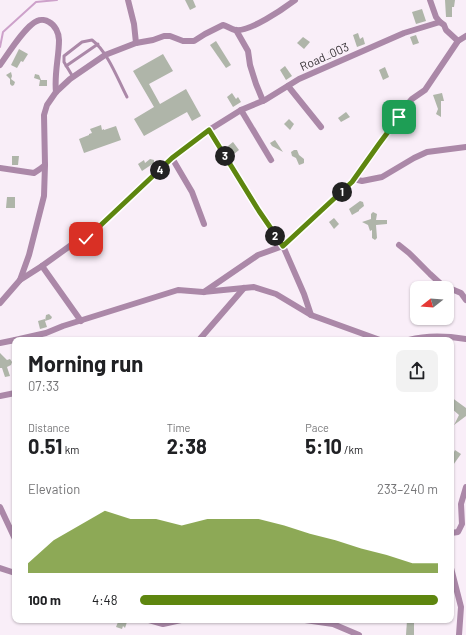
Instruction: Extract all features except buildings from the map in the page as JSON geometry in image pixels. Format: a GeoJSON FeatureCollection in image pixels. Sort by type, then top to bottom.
{"type":"FeatureCollection","features":[{"type":"Feature","properties":{"kind":"street"},"geometry":{"type":"LineString","coordinates":[[128,0],[134,24],[136,43]]}},
{"type":"Feature","properties":{"kind":"street"},"geometry":{"type":"LineString","coordinates":[[0,303],[20,280],[44,196],[44,115],[47,105],[56,92],[73,77],[105,55],[136,43],[153,40],[164,36],[170,36],[183,41],[194,41],[224,25],[236,30],[246,28],[275,15],[295,0]]}},
{"type":"Feature","properties":{"kind":"street"},"geometry":{"type":"LineString","coordinates":[[430,0],[436,17],[458,42]]}},
{"type":"Feature","properties":{"kind":"street"},"geometry":{"type":"LineString","coordinates":[[0,65],[16,42],[31,25],[38,20],[46,20],[52,23],[57,30],[59,39],[55,80],[56,92]]}},
{"type":"Feature","properties":{"kind":"street","name":"Road_003"},"geometry":{"type":"LineString","coordinates":[[20,280],[74,243],[86,239],[172,158],[200,136],[240,110],[263,101],[306,76],[404,33],[440,22]]}},
{"type":"Feature","properties":{"kind":"street"},"geometry":{"type":"LineString","coordinates":[[236,30],[248,51],[250,65],[263,101]]}},
{"type":"Feature","properties":{"kind":"street"},"geometry":{"type":"LineString","coordinates":[[203,292],[258,255],[283,246],[325,208],[354,179],[405,107],[412,99],[425,90],[458,42],[466,36]]}},
{"type":"Feature","properties":{"kind":"street"},"geometry":{"type":"LineString","coordinates":[[288,86],[320,127]]}},
{"type":"Feature","properties":{"kind":"street"},"geometry":{"type":"LineString","coordinates":[[240,110],[271,160]]}},
{"type":"Feature","properties":{"kind":"street"},"geometry":{"type":"LineString","coordinates":[[209,130],[259,211],[283,246],[311,314]]}},
{"type":"Feature","properties":{"kind":"street"},"geometry":{"type":"LineString","coordinates":[[354,179],[362,181],[382,177],[427,152],[466,147]]}},
{"type":"Feature","properties":{"kind":"street"},"geometry":{"type":"LineString","coordinates":[[172,158],[192,192],[204,224]]}},
{"type":"Feature","properties":{"kind":"street"},"geometry":{"type":"LineString","coordinates":[[0,168],[34,173],[45,165]]}},
{"type":"Feature","properties":{"kind":"street"},"geometry":{"type":"LineString","coordinates":[[398,245],[414,257],[442,285],[461,293],[466,300]]}},
{"type":"Feature","properties":{"kind":"street"},"geometry":{"type":"LineString","coordinates":[[42,266],[81,321]]}},
{"type":"Feature","properties":{"kind":"street"},"geometry":{"type":"LineString","coordinates":[[28,337],[46,333],[178,290],[203,292],[254,287],[276,294],[311,314],[372,337]]}},
{"type":"Feature","properties":{"kind":"street"},"geometry":{"type":"LineString","coordinates":[[202,337],[244,288]]}},
{"type":"Feature","properties":{"kind":"street"},"geometry":{"type":"LineString","coordinates":[[431,337],[453,337]]}},
{"type":"Feature","properties":{"kind":"street"},"geometry":{"type":"LineString","coordinates":[[454,337],[466,339]]}},
{"type":"Feature","properties":{"kind":"street"},"geometry":{"type":"LineString","coordinates":[[0,343],[12,341]]}},
{"type":"Feature","properties":{"kind":"street"},"geometry":{"type":"LineString","coordinates":[[0,396],[12,394]]}},
{"type":"Feature","properties":{"kind":"street"},"geometry":{"type":"LineString","coordinates":[[454,533],[458,532],[462,524],[461,504],[466,487]]}},
{"type":"Feature","properties":{"kind":"street"},"geometry":{"type":"LineString","coordinates":[[0,507],[12,533]]}},
{"type":"Feature","properties":{"kind":"street"},"geometry":{"type":"LineString","coordinates":[[0,568],[12,572]]}},
{"type":"Feature","properties":{"kind":"street"},"geometry":{"type":"LineString","coordinates":[[454,580],[461,607],[459,635]]}},
{"type":"Feature","properties":{"kind":"street"},"geometry":{"type":"LineString","coordinates":[[326,623],[333,624],[359,635]]}},
{"type":"Feature","properties":{"kind":"lane"},"geometry":{"type":"LineString","coordinates":[[73,77],[64,62],[64,56],[88,40],[92,40],[98,44],[105,55],[127,97]]}},
{"type":"Feature","properties":{"kind":"lane"},"geometry":{"type":"LineString","coordinates":[[66,66],[98,44]]}},
{"type":"Feature","properties":{"kind":"waterway"},"geometry":{"type":"LineString","coordinates":[[0,47],[3,32],[36,2],[57,0]]}},
{"type":"Feature","properties":{"kind":"route"},"geometry":{"type":"LineString","coordinates":[[86,239],[172,158],[209,130],[259,211],[283,246],[352,182],[399,117]]}}]}
